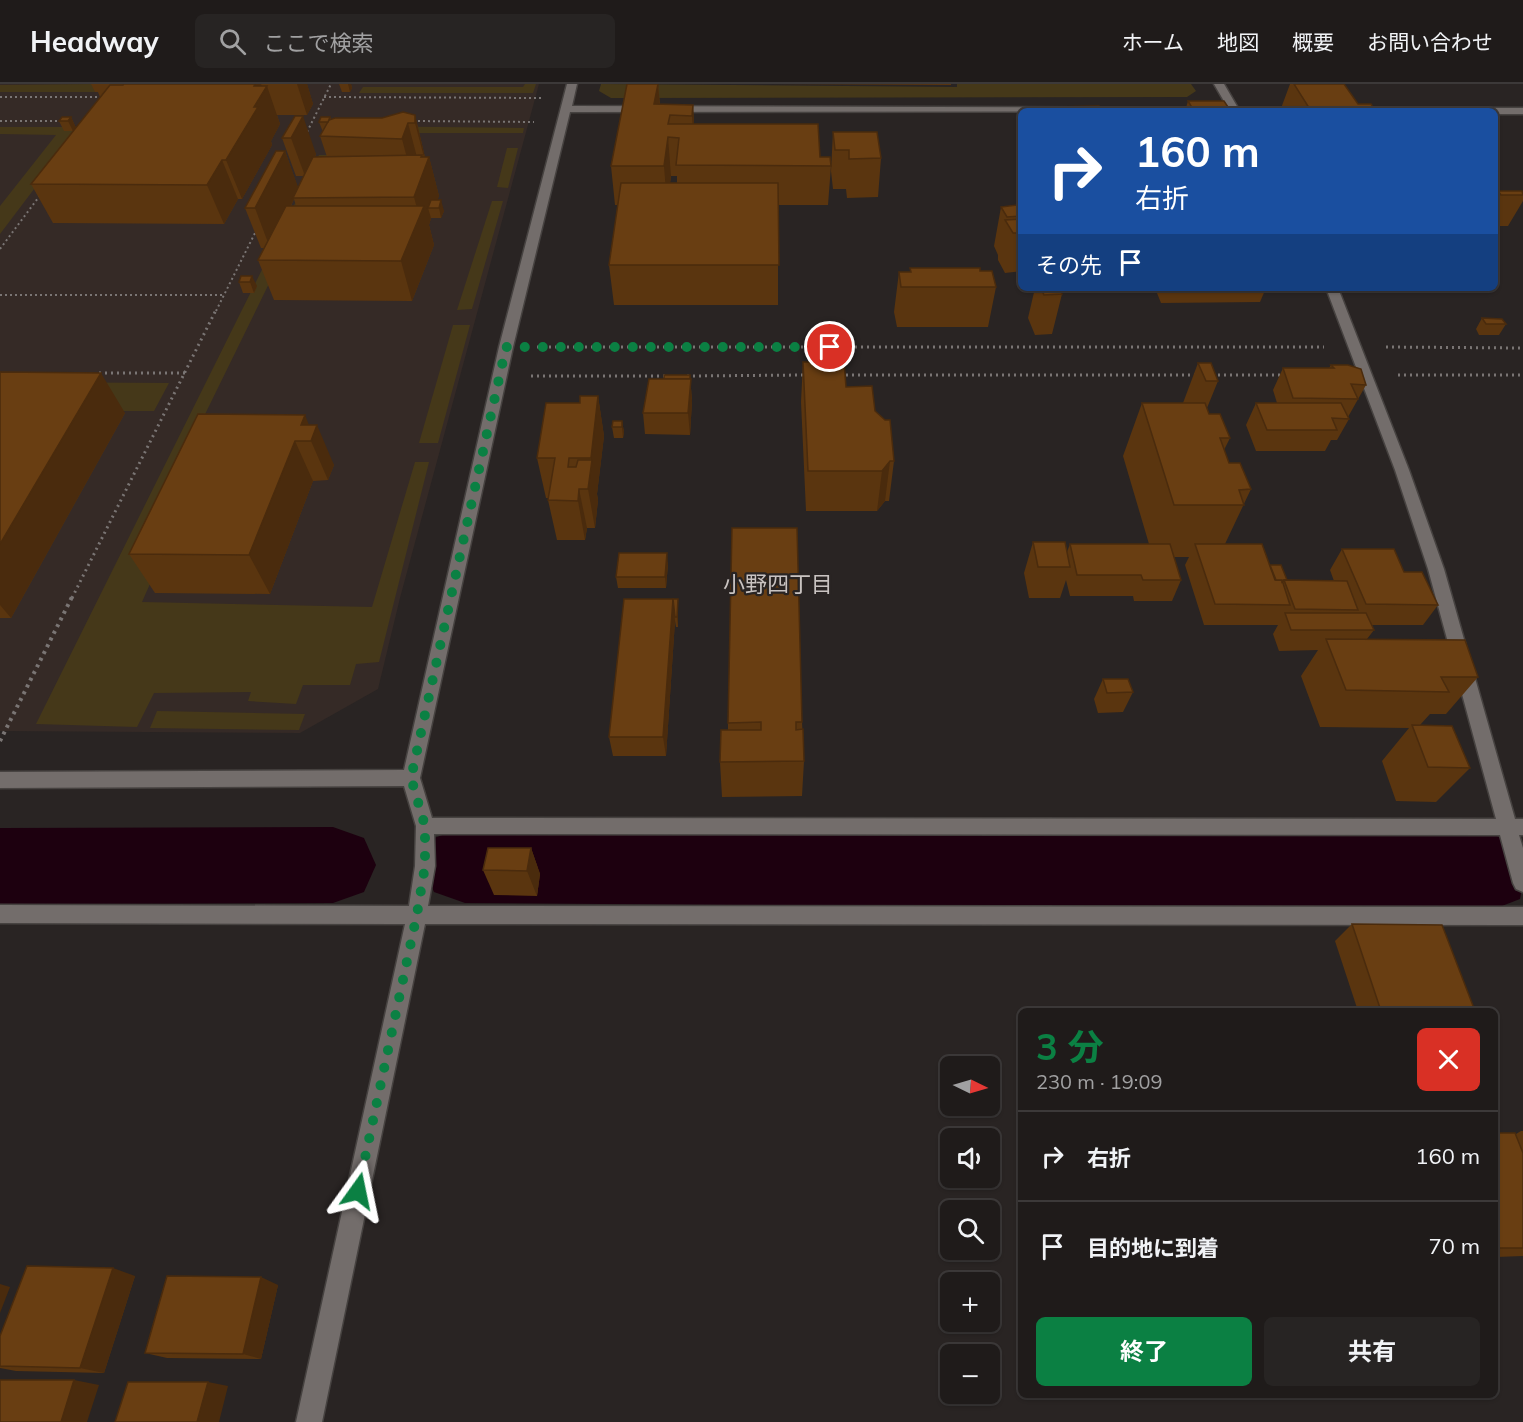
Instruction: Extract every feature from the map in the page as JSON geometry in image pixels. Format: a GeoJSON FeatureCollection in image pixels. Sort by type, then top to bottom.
{"type":"FeatureCollection","features":[{"type":"Feature","properties":{"kind":"street"},"geometry":{"type":"LineString","coordinates":[[309,1422],[417,914],[425,866],[425,826],[411,778],[506,347],[572,84]]}},
{"type":"Feature","properties":{"kind":"street"},"geometry":{"type":"LineString","coordinates":[[1220,84],[1232,108]]}},
{"type":"Feature","properties":{"kind":"street"},"geometry":{"type":"LineString","coordinates":[[567,109],[1018,110]]}},
{"type":"Feature","properties":{"kind":"street"},"geometry":{"type":"LineString","coordinates":[[1498,111],[1523,111]]}},
{"type":"Feature","properties":{"kind":"street"},"geometry":{"type":"LineString","coordinates":[[1333,291],[1402,470],[1436,570],[1515,827],[1523,883]]}},
{"type":"Feature","properties":{"kind":"street"},"geometry":{"type":"LineString","coordinates":[[0,780],[411,778]]}},
{"type":"Feature","properties":{"kind":"street"},"geometry":{"type":"LineString","coordinates":[[425,826],[1515,827]]}},
{"type":"Feature","properties":{"kind":"street"},"geometry":{"type":"LineString","coordinates":[[0,914],[1523,916]]}},
{"type":"Feature","properties":{"kind":"path"},"geometry":{"type":"LineString","coordinates":[[302,141],[330,84]]}},
{"type":"Feature","properties":{"kind":"path"},"geometry":{"type":"LineString","coordinates":[[0,97],[115,97]]}},
{"type":"Feature","properties":{"kind":"path"},"geometry":{"type":"LineString","coordinates":[[324,97],[545,98]]}},
{"type":"Feature","properties":{"kind":"path"},"geometry":{"type":"LineString","coordinates":[[0,121],[64,121]]}},
{"type":"Feature","properties":{"kind":"path"},"geometry":{"type":"LineString","coordinates":[[312,121],[324,121]]}},
{"type":"Feature","properties":{"kind":"path"},"geometry":{"type":"LineString","coordinates":[[407,121],[538,122]]}},
{"type":"Feature","properties":{"kind":"path"},"geometry":{"type":"LineString","coordinates":[[0,249],[41,194]]}},
{"type":"Feature","properties":{"kind":"path"},"geometry":{"type":"LineString","coordinates":[[0,741],[260,223]]}},
{"type":"Feature","properties":{"kind":"path"},"geometry":{"type":"LineString","coordinates":[[0,295],[224,295]]}},
{"type":"Feature","properties":{"kind":"path"},"geometry":{"type":"LineString","coordinates":[[506,347],[1523,348]]}},
{"type":"Feature","properties":{"kind":"path"},"geometry":{"type":"LineString","coordinates":[[93,373],[185,373]]}},
{"type":"Feature","properties":{"kind":"path"},"geometry":{"type":"LineString","coordinates":[[500,376],[808,375]]}},
{"type":"Feature","properties":{"kind":"path"},"geometry":{"type":"LineString","coordinates":[[832,375],[1199,375]]}},
{"type":"Feature","properties":{"kind":"path"},"geometry":{"type":"LineString","coordinates":[[1211,375],[1294,375]]}},
{"type":"Feature","properties":{"kind":"path"},"geometry":{"type":"LineString","coordinates":[[1365,375],[1523,375]]}},
{"type":"Feature","properties":{"kind":"shaded area"},"geometry":{"type":"Polygon","coordinates":[[[0,84],[539,84],[400,598],[378,689],[300,733],[0,731],[0,84]]]}},
{"type":"Feature","properties":{"kind":"shaded area"},"geometry":{"type":"Polygon","coordinates":[[[96,84],[106,92],[0,92],[0,85],[96,84]]]}},
{"type":"Feature","properties":{"kind":"shaded area"},"geometry":{"type":"Polygon","coordinates":[[[525,84],[536,84],[533,93],[359,93],[363,87],[523,87],[525,84]]]}},
{"type":"Feature","properties":{"kind":"shaded area"},"geometry":{"type":"Polygon","coordinates":[[[601,84],[957,87],[957,84],[1191,84],[1196,91],[1187,97],[611,98],[599,91],[601,84]]]}},
{"type":"Feature","properties":{"kind":"shaded area"},"geometry":{"type":"Polygon","coordinates":[[[342,126],[524,128],[523,133],[338,133],[342,126]]]}},
{"type":"Feature","properties":{"kind":"shaded area"},"geometry":{"type":"Polygon","coordinates":[[[0,127],[81,127],[0,234],[0,206],[56,135],[0,134],[0,127]]]}},
{"type":"Feature","properties":{"kind":"shaded area"},"geometry":{"type":"Polygon","coordinates":[[[507,148],[518,148],[508,188],[497,187],[507,148]]]}},
{"type":"Feature","properties":{"kind":"shaded area"},"geometry":{"type":"Polygon","coordinates":[[[319,155],[332,155],[187,451],[208,452],[142,602],[372,607],[415,462],[429,462],[379,662],[356,664],[350,685],[303,685],[296,704],[248,701],[251,692],[154,693],[137,727],[36,724],[319,155]]]}},
{"type":"Feature","properties":{"kind":"shaded area"},"geometry":{"type":"Polygon","coordinates":[[[492,201],[503,201],[472,309],[457,310],[492,201]]]}},
{"type":"Feature","properties":{"kind":"shaded area"},"geometry":{"type":"Polygon","coordinates":[[[453,325],[470,325],[438,443],[419,443],[453,325]]]}},
{"type":"Feature","properties":{"kind":"shaded area"},"geometry":{"type":"Polygon","coordinates":[[[0,382],[169,383],[154,411],[0,411],[0,382]]]}},
{"type":"Feature","properties":{"kind":"shaded area"},"geometry":{"type":"Polygon","coordinates":[[[157,711],[305,714],[299,730],[150,728],[157,711]]]}},
{"type":"Feature","properties":{"kind":"shaded area"},"geometry":{"type":"Polygon","coordinates":[[[0,837],[339,838],[326,896],[0,896],[0,837]]]}},
{"type":"Feature","properties":{"kind":"building"},"geometry":{"type":"Polygon","coordinates":[[[255,84],[254,86],[267,86],[254,107],[258,107],[226,160],[222,160],[207,185],[31,184],[110,85],[255,84]]]}},
{"type":"Feature","properties":{"kind":"building"},"geometry":{"type":"Polygon","coordinates":[[[627,84],[658,84],[654,104],[693,105],[692,116],[670,115],[668,124],[818,124],[820,157],[830,157],[831,166],[676,165],[679,138],[668,137],[664,166],[611,166],[627,84]]]}},
{"type":"Feature","properties":{"kind":"building"},"geometry":{"type":"Polygon","coordinates":[[[1294,84],[1344,84],[1358,104],[1371,104],[1373,108],[1309,108],[1294,84]]]}},
{"type":"Feature","properties":{"kind":"building"},"geometry":{"type":"Polygon","coordinates":[[[1188,101],[1224,101],[1229,108],[1192,108],[1188,101]]]}},
{"type":"Feature","properties":{"kind":"building"},"geometry":{"type":"Polygon","coordinates":[[[1099,106],[1100,108],[1056,108],[1099,106]]]}},
{"type":"Feature","properties":{"kind":"building"},"geometry":{"type":"Polygon","coordinates":[[[403,112],[415,115],[415,123],[408,123],[402,139],[320,136],[329,120],[335,118],[382,118],[403,112]]]}},
{"type":"Feature","properties":{"kind":"building"},"geometry":{"type":"Polygon","coordinates":[[[295,116],[303,116],[291,138],[282,138],[295,116]]]}},
{"type":"Feature","properties":{"kind":"building"},"geometry":{"type":"Polygon","coordinates":[[[62,117],[71,117],[68,121],[59,121],[62,117]]]}},
{"type":"Feature","properties":{"kind":"building"},"geometry":{"type":"Polygon","coordinates":[[[321,117],[330,117],[328,122],[319,122],[321,117]]]}},
{"type":"Feature","properties":{"kind":"building"},"geometry":{"type":"Polygon","coordinates":[[[833,132],[877,132],[881,158],[849,159],[849,150],[835,150],[833,132]]]}},
{"type":"Feature","properties":{"kind":"building"},"geometry":{"type":"Polygon","coordinates":[[[276,151],[285,151],[255,208],[245,208],[276,151]]]}},
{"type":"Feature","properties":{"kind":"building"},"geometry":{"type":"Polygon","coordinates":[[[422,155],[421,157],[429,157],[414,197],[293,198],[313,157],[422,155]]]}},
{"type":"Feature","properties":{"kind":"building"},"geometry":{"type":"Polygon","coordinates":[[[621,183],[778,183],[779,265],[609,265],[621,183]]]}},
{"type":"Feature","properties":{"kind":"building"},"geometry":{"type":"Polygon","coordinates":[[[1498,191],[1522,191],[1523,195],[1501,195],[1498,191]]]}},
{"type":"Feature","properties":{"kind":"building"},"geometry":{"type":"Polygon","coordinates":[[[431,200],[441,200],[439,208],[428,208],[431,200]]]}},
{"type":"Feature","properties":{"kind":"building"},"geometry":{"type":"Polygon","coordinates":[[[1017,205],[1018,216],[1007,217],[1001,207],[1017,205]]]}},
{"type":"Feature","properties":{"kind":"building"},"geometry":{"type":"Polygon","coordinates":[[[286,206],[424,206],[401,261],[258,260],[286,206]]]}},
{"type":"Feature","properties":{"kind":"building"},"geometry":{"type":"Polygon","coordinates":[[[1018,219],[1018,233],[1013,233],[1005,220],[1018,219]]]}},
{"type":"Feature","properties":{"kind":"building"},"geometry":{"type":"Polygon","coordinates":[[[910,268],[980,268],[980,271],[992,271],[996,287],[901,287],[899,272],[911,272],[910,268]]]}},
{"type":"Feature","properties":{"kind":"building"},"geometry":{"type":"Polygon","coordinates":[[[241,276],[252,276],[250,282],[239,282],[241,276]]]}},
{"type":"Feature","properties":{"kind":"building"},"geometry":{"type":"Polygon","coordinates":[[[1042,291],[1061,291],[1062,294],[1044,295],[1042,291]]]}},
{"type":"Feature","properties":{"kind":"building"},"geometry":{"type":"Polygon","coordinates":[[[1482,318],[1502,319],[1506,324],[1486,324],[1482,318]]]}},
{"type":"Feature","properties":{"kind":"building"},"geometry":{"type":"Polygon","coordinates":[[[803,362],[844,362],[846,387],[872,386],[875,411],[885,420],[890,420],[894,461],[890,461],[882,471],[808,471],[803,362]]]}},
{"type":"Feature","properties":{"kind":"building"},"geometry":{"type":"Polygon","coordinates":[[[1198,363],[1211,363],[1218,381],[1206,381],[1198,363]]]}},
{"type":"Feature","properties":{"kind":"building"},"geometry":{"type":"Polygon","coordinates":[[[1331,365],[1348,365],[1361,369],[1366,385],[1351,384],[1358,399],[1293,398],[1283,368],[1334,368],[1331,365]]]}},
{"type":"Feature","properties":{"kind":"building"},"geometry":{"type":"Polygon","coordinates":[[[0,372],[101,373],[0,544],[0,372]]]}},
{"type":"Feature","properties":{"kind":"building"},"geometry":{"type":"Polygon","coordinates":[[[664,375],[690,375],[690,379],[664,379],[664,375]]]}},
{"type":"Feature","properties":{"kind":"building"},"geometry":{"type":"Polygon","coordinates":[[[649,379],[691,379],[688,413],[643,413],[649,379]]]}},
{"type":"Feature","properties":{"kind":"building"},"geometry":{"type":"Polygon","coordinates":[[[580,396],[598,396],[591,458],[569,458],[568,467],[576,467],[578,460],[592,460],[588,489],[579,489],[578,501],[548,500],[555,458],[537,458],[546,403],[580,403],[580,396]]]}},
{"type":"Feature","properties":{"kind":"building"},"geometry":{"type":"Polygon","coordinates":[[[1142,403],[1205,403],[1209,414],[1220,414],[1230,438],[1220,438],[1229,463],[1240,463],[1251,489],[1239,490],[1244,505],[1174,505],[1142,403]]]}},
{"type":"Feature","properties":{"kind":"building"},"geometry":{"type":"Polygon","coordinates":[[[1256,403],[1341,403],[1349,419],[1332,418],[1337,430],[1267,430],[1256,403]]]}},
{"type":"Feature","properties":{"kind":"building"},"geometry":{"type":"Polygon","coordinates":[[[198,414],[305,415],[301,425],[317,425],[311,441],[295,441],[249,555],[129,554],[198,414]]]}},
{"type":"Feature","properties":{"kind":"building"},"geometry":{"type":"Polygon","coordinates":[[[613,421],[622,421],[622,427],[612,427],[613,421]]]}},
{"type":"Feature","properties":{"kind":"building"},"geometry":{"type":"Polygon","coordinates":[[[732,528],[797,528],[802,722],[796,722],[796,730],[803,729],[804,761],[720,762],[721,730],[761,730],[761,722],[728,723],[732,528]]]}},
{"type":"Feature","properties":{"kind":"building"},"geometry":{"type":"Polygon","coordinates":[[[1033,542],[1065,542],[1070,567],[1038,567],[1033,542]]]}},
{"type":"Feature","properties":{"kind":"building"},"geometry":{"type":"Polygon","coordinates":[[[1070,544],[1170,544],[1181,580],[1143,580],[1141,575],[1077,575],[1070,544]]]}},
{"type":"Feature","properties":{"kind":"building"},"geometry":{"type":"Polygon","coordinates":[[[1195,544],[1262,544],[1275,580],[1282,580],[1290,605],[1215,604],[1195,544]]]}},
{"type":"Feature","properties":{"kind":"building"},"geometry":{"type":"Polygon","coordinates":[[[1342,549],[1394,549],[1404,572],[1422,572],[1438,605],[1366,604],[1342,549]]]}},
{"type":"Feature","properties":{"kind":"building"},"geometry":{"type":"Polygon","coordinates":[[[619,553],[667,553],[665,577],[616,577],[619,553]]]}},
{"type":"Feature","properties":{"kind":"building"},"geometry":{"type":"Polygon","coordinates":[[[1270,565],[1281,565],[1287,580],[1282,582],[1282,580],[1276,580],[1270,565]]]}},
{"type":"Feature","properties":{"kind":"building"},"geometry":{"type":"Polygon","coordinates":[[[1284,580],[1347,581],[1358,610],[1295,609],[1284,580]]]}},
{"type":"Feature","properties":{"kind":"building"},"geometry":{"type":"Polygon","coordinates":[[[624,599],[673,599],[663,737],[609,737],[624,599]]]}},
{"type":"Feature","properties":{"kind":"building"},"geometry":{"type":"Polygon","coordinates":[[[673,599],[678,599],[677,617],[675,617],[673,599]]]}},
{"type":"Feature","properties":{"kind":"building"},"geometry":{"type":"Polygon","coordinates":[[[1285,613],[1366,613],[1374,630],[1291,630],[1285,613]]]}},
{"type":"Feature","properties":{"kind":"building"},"geometry":{"type":"Polygon","coordinates":[[[1326,639],[1465,640],[1478,677],[1441,677],[1449,692],[1346,690],[1326,639]]]}},
{"type":"Feature","properties":{"kind":"building"},"geometry":{"type":"Polygon","coordinates":[[[1103,679],[1128,679],[1133,692],[1107,693],[1103,679]]]}},
{"type":"Feature","properties":{"kind":"building"},"geometry":{"type":"Polygon","coordinates":[[[1412,725],[1452,726],[1470,768],[1428,767],[1412,725]]]}},
{"type":"Feature","properties":{"kind":"building"},"geometry":{"type":"Polygon","coordinates":[[[488,848],[531,848],[527,871],[483,870],[488,848]]]}},
{"type":"Feature","properties":{"kind":"building"},"geometry":{"type":"Polygon","coordinates":[[[1352,924],[1442,925],[1474,1008],[1380,1008],[1352,924]]]}},
{"type":"Feature","properties":{"kind":"building"},"geometry":{"type":"Polygon","coordinates":[[[1498,1133],[1515,1133],[1523,1153],[1523,1248],[1498,1248],[1498,1133]]]}},
{"type":"Feature","properties":{"kind":"building"},"geometry":{"type":"Polygon","coordinates":[[[27,1266],[113,1268],[80,1368],[0,1366],[0,1336],[27,1266]]]}},
{"type":"Feature","properties":{"kind":"building"},"geometry":{"type":"Polygon","coordinates":[[[167,1276],[261,1277],[243,1354],[145,1353],[167,1276]]]}},
{"type":"Feature","properties":{"kind":"building"},"geometry":{"type":"Polygon","coordinates":[[[0,1380],[74,1380],[61,1422],[0,1422],[0,1380]]]}},
{"type":"Feature","properties":{"kind":"building"},"geometry":{"type":"Polygon","coordinates":[[[128,1382],[208,1382],[197,1422],[115,1422],[128,1382]]]}},
{"type":"Feature","properties":{"kind":"waterway"},"geometry":{"type":"LineString","coordinates":[[0,866],[333,865]]}},
{"type":"Feature","properties":{"kind":"waterway"},"geometry":{"type":"LineString","coordinates":[[465,865],[1489,872]]}},
{"type":"Feature","properties":{"kind":"district","name":"小野四丁目"},"geometry":{"type":"Point","coordinates":[778,584]}},
{"type":"Feature","properties":{"kind":"route"},"geometry":{"type":"LineString","coordinates":[[358,1191],[417,914],[425,866],[425,826],[411,778],[506,347],[830,347]]}}]}
